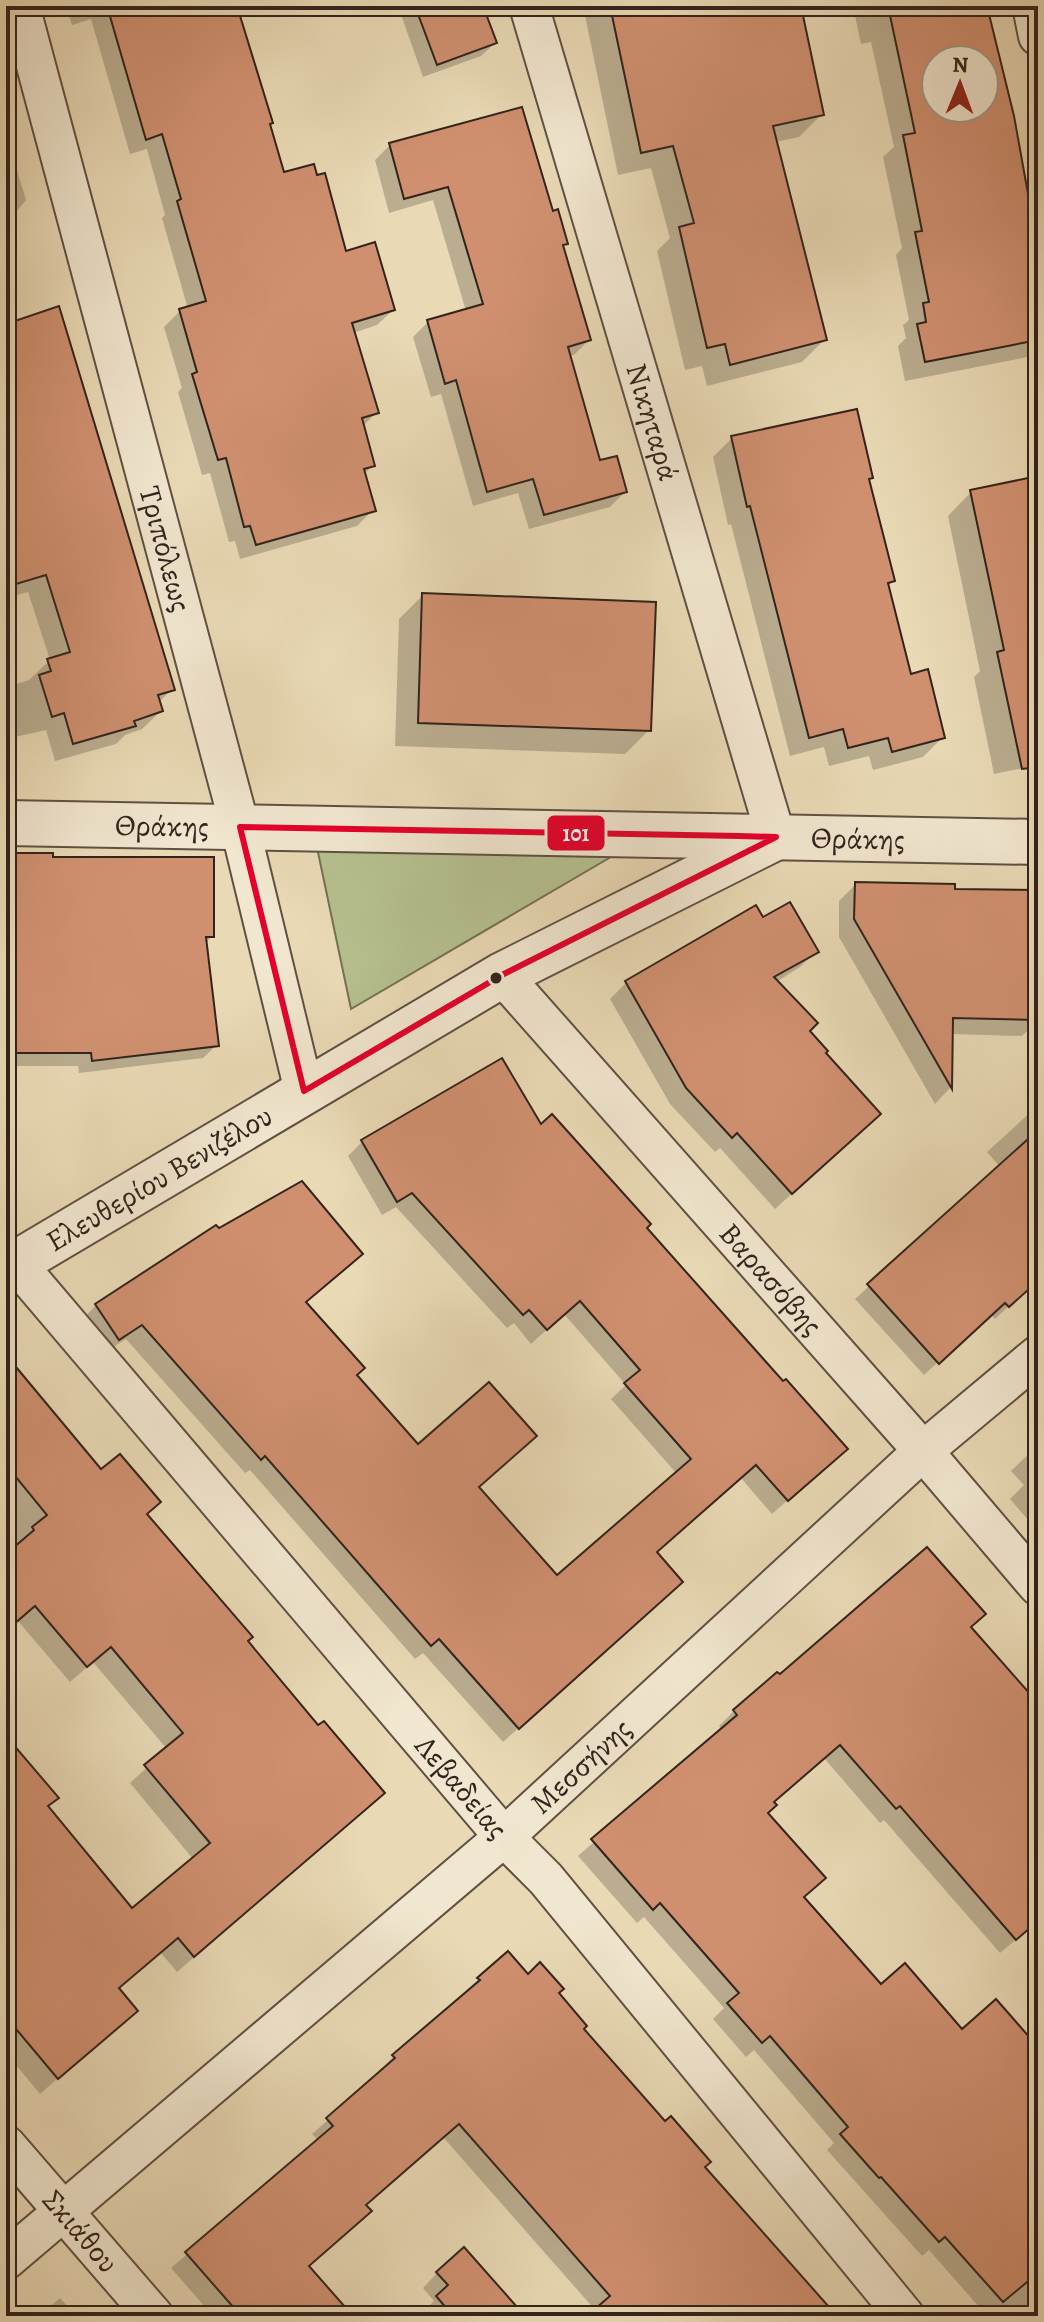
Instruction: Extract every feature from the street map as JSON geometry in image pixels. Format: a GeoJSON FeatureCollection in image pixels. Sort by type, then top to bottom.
{"type":"FeatureCollection","features":[{"type":"Feature","properties":{"kind":"street","name":"Τριπόλεως"},"geometry":{"type":"LineString","coordinates":[[20,6],[240,827],[304,1091]]}},
{"type":"Feature","properties":{"kind":"street","name":"Νικηταρά"},"geometry":{"type":"LineString","coordinates":[[529,6],[776,837]]}},
{"type":"Feature","properties":{"kind":"street"},"geometry":{"type":"LineString","coordinates":[[1032,6],[1038,36]]}},
{"type":"Feature","properties":{"kind":"street","name":"Θράκης"},"geometry":{"type":"LineString","coordinates":[[6,823],[1038,842]]}},
{"type":"Feature","properties":{"kind":"street","name":"Ελευθερίου Βενιζέλου"},"geometry":{"type":"LineString","coordinates":[[11,1266],[502,975],[776,837]]}},
{"type":"Feature","properties":{"kind":"street","name":"Βαρασόβης"},"geometry":{"type":"LineString","coordinates":[[502,975],[923,1451],[1038,1586]]}},
{"type":"Feature","properties":{"kind":"street","name":"Λεβαδείας"},"geometry":{"type":"LineString","coordinates":[[11,1266],[504,1837],[546,1879],[905,2316]]}},
{"type":"Feature","properties":{"kind":"street","name":"Μεσσήνης"},"geometry":{"type":"LineString","coordinates":[[6,2260],[504,1837],[923,1451],[1038,1355]]}},
{"type":"Feature","properties":{"kind":"street","name":"Σκιάθου"},"geometry":{"type":"LineString","coordinates":[[6,2145],[154,2316]]}},
{"type":"Feature","properties":{"kind":"green space"},"geometry":{"type":"Polygon","coordinates":[[[315,838],[628,847],[351,1009],[315,838]]]}},
{"type":"Feature","properties":{"kind":"building"},"geometry":{"type":"Polygon","coordinates":[[[107,6],[237,6],[273,123],[270,124],[284,172],[314,164],[317,175],[325,173],[346,251],[375,242],[395,310],[352,323],[379,413],[362,418],[375,466],[364,469],[376,511],[256,545],[250,526],[244,527],[226,458],[218,460],[192,374],[197,372],[179,309],[206,301],[177,201],[181,199],[162,134],[146,140],[107,6]]]}},
{"type":"Feature","properties":{"kind":"building"},"geometry":{"type":"Polygon","coordinates":[[[415,6],[483,6],[497,43],[437,65],[415,6]]]}},
{"type":"Feature","properties":{"kind":"building"},"geometry":{"type":"Polygon","coordinates":[[[610,6],[801,6],[824,115],[773,126],[827,340],[730,365],[725,344],[707,348],[679,227],[694,223],[673,146],[641,153],[610,6]]]}},
{"type":"Feature","properties":{"kind":"building"},"geometry":{"type":"Polygon","coordinates":[[[888,6],[987,6],[996,44],[920,44],[920,124],[1000,124],[1000,59],[1014,116],[1038,249],[1038,340],[925,362],[917,324],[926,322],[923,303],[929,302],[915,232],[922,231],[903,135],[915,133],[888,6]]]}},
{"type":"Feature","properties":{"kind":"building"},"geometry":{"type":"Polygon","coordinates":[[[522,107],[553,211],[558,209],[568,244],[563,245],[591,340],[568,347],[600,460],[617,456],[627,492],[544,515],[533,479],[487,492],[456,380],[445,384],[427,320],[483,304],[448,187],[404,199],[389,143],[522,107]]]}},
{"type":"Feature","properties":{"kind":"building"},"geometry":{"type":"Polygon","coordinates":[[[59,306],[175,690],[158,695],[163,711],[134,721],[136,726],[73,744],[64,713],[52,717],[39,675],[51,671],[47,659],[70,652],[46,575],[6,587],[6,324],[59,306]]]}},
{"type":"Feature","properties":{"kind":"building"},"geometry":{"type":"Polygon","coordinates":[[[857,409],[873,478],[869,479],[895,581],[888,583],[911,674],[928,669],[945,738],[892,752],[888,738],[848,748],[843,729],[809,738],[731,436],[857,409]]]}},
{"type":"Feature","properties":{"kind":"building"},"geometry":{"type":"Polygon","coordinates":[[[1038,476],[1038,767],[1022,769],[997,652],[1004,650],[970,490],[1038,476]]]}},
{"type":"Feature","properties":{"kind":"building"},"geometry":{"type":"Polygon","coordinates":[[[422,593],[656,602],[651,731],[418,723],[422,593]]]}},
{"type":"Feature","properties":{"kind":"building"},"geometry":{"type":"Polygon","coordinates":[[[6,853],[53,853],[53,857],[214,857],[214,937],[206,937],[219,1046],[92,1061],[91,1053],[6,1053],[6,853]]]}},
{"type":"Feature","properties":{"kind":"building"},"geometry":{"type":"Polygon","coordinates":[[[855,882],[955,884],[955,889],[1038,890],[1038,1020],[953,1018],[952,1089],[854,919],[855,882]]]}},
{"type":"Feature","properties":{"kind":"building"},"geometry":{"type":"Polygon","coordinates":[[[790,902],[819,952],[774,977],[818,1023],[810,1031],[881,1114],[792,1194],[737,1133],[732,1138],[686,1088],[625,981],[756,905],[763,917],[790,902]]]}},
{"type":"Feature","properties":{"kind":"building"},"geometry":{"type":"Polygon","coordinates":[[[502,1058],[541,1124],[552,1114],[651,1224],[647,1228],[848,1449],[788,1501],[756,1465],[657,1552],[683,1582],[519,1729],[439,1639],[431,1646],[265,1456],[261,1460],[142,1325],[119,1340],[95,1304],[216,1225],[219,1228],[302,1181],[363,1254],[306,1302],[365,1368],[357,1375],[418,1444],[489,1382],[537,1436],[479,1487],[557,1575],[691,1459],[624,1383],[640,1370],[580,1301],[547,1330],[529,1310],[523,1315],[412,1193],[397,1202],[361,1140],[502,1058]]]}},
{"type":"Feature","properties":{"kind":"building"},"geometry":{"type":"Polygon","coordinates":[[[1038,1130],[1038,1281],[1009,1307],[1005,1303],[939,1364],[867,1284],[1038,1130]]]}},
{"type":"Feature","properties":{"kind":"building"},"geometry":{"type":"Polygon","coordinates":[[[6,1355],[101,1469],[120,1454],[161,1502],[147,1514],[253,1637],[248,1641],[318,1725],[324,1721],[385,1793],[194,1957],[178,1938],[119,1988],[138,2011],[58,2079],[6,2017],[6,1736],[59,1798],[48,1806],[132,1908],[210,1843],[144,1765],[183,1733],[111,1647],[87,1667],[35,1606],[6,1631],[6,1554],[47,1515],[6,1465],[6,1355]]]}},
{"type":"Feature","properties":{"kind":"building"},"geometry":{"type":"Polygon","coordinates":[[[927,1547],[986,1614],[971,1627],[1038,1703],[1038,1921],[1016,1940],[900,1806],[896,1809],[840,1745],[774,1802],[777,1805],[768,1813],[826,1878],[804,1897],[881,1984],[905,1963],[962,2029],[996,1999],[1038,2047],[1038,2273],[1003,2302],[945,2237],[939,2242],[879,2178],[840,2134],[848,2127],[770,2036],[762,2043],[727,2003],[739,1993],[660,1903],[653,1910],[591,1839],[737,1715],[733,1710],[777,1672],[780,1674],[927,1547]]]}},
{"type":"Feature","properties":{"kind":"building"},"geometry":{"type":"Polygon","coordinates":[[[508,1951],[528,1974],[540,1962],[564,1989],[559,1993],[587,2026],[584,2029],[665,2121],[671,2116],[711,2162],[705,2167],[837,2316],[587,2316],[610,2296],[459,2124],[366,2205],[372,2211],[309,2266],[353,2316],[241,2316],[185,2252],[333,2126],[326,2118],[395,2058],[392,2055],[480,1980],[477,1978],[508,1951]]]}},
{"type":"Feature","properties":{"kind":"building"},"geometry":{"type":"Polygon","coordinates":[[[464,2247],[525,2316],[453,2316],[436,2296],[448,2285],[436,2272],[464,2247]]]}},
{"type":"Feature","properties":{"kind":"transit line","name":"101"},"geometry":{"type":"LineString","coordinates":[[240,827],[739,836],[776,837],[502,975],[304,1091],[240,827]]}}]}
